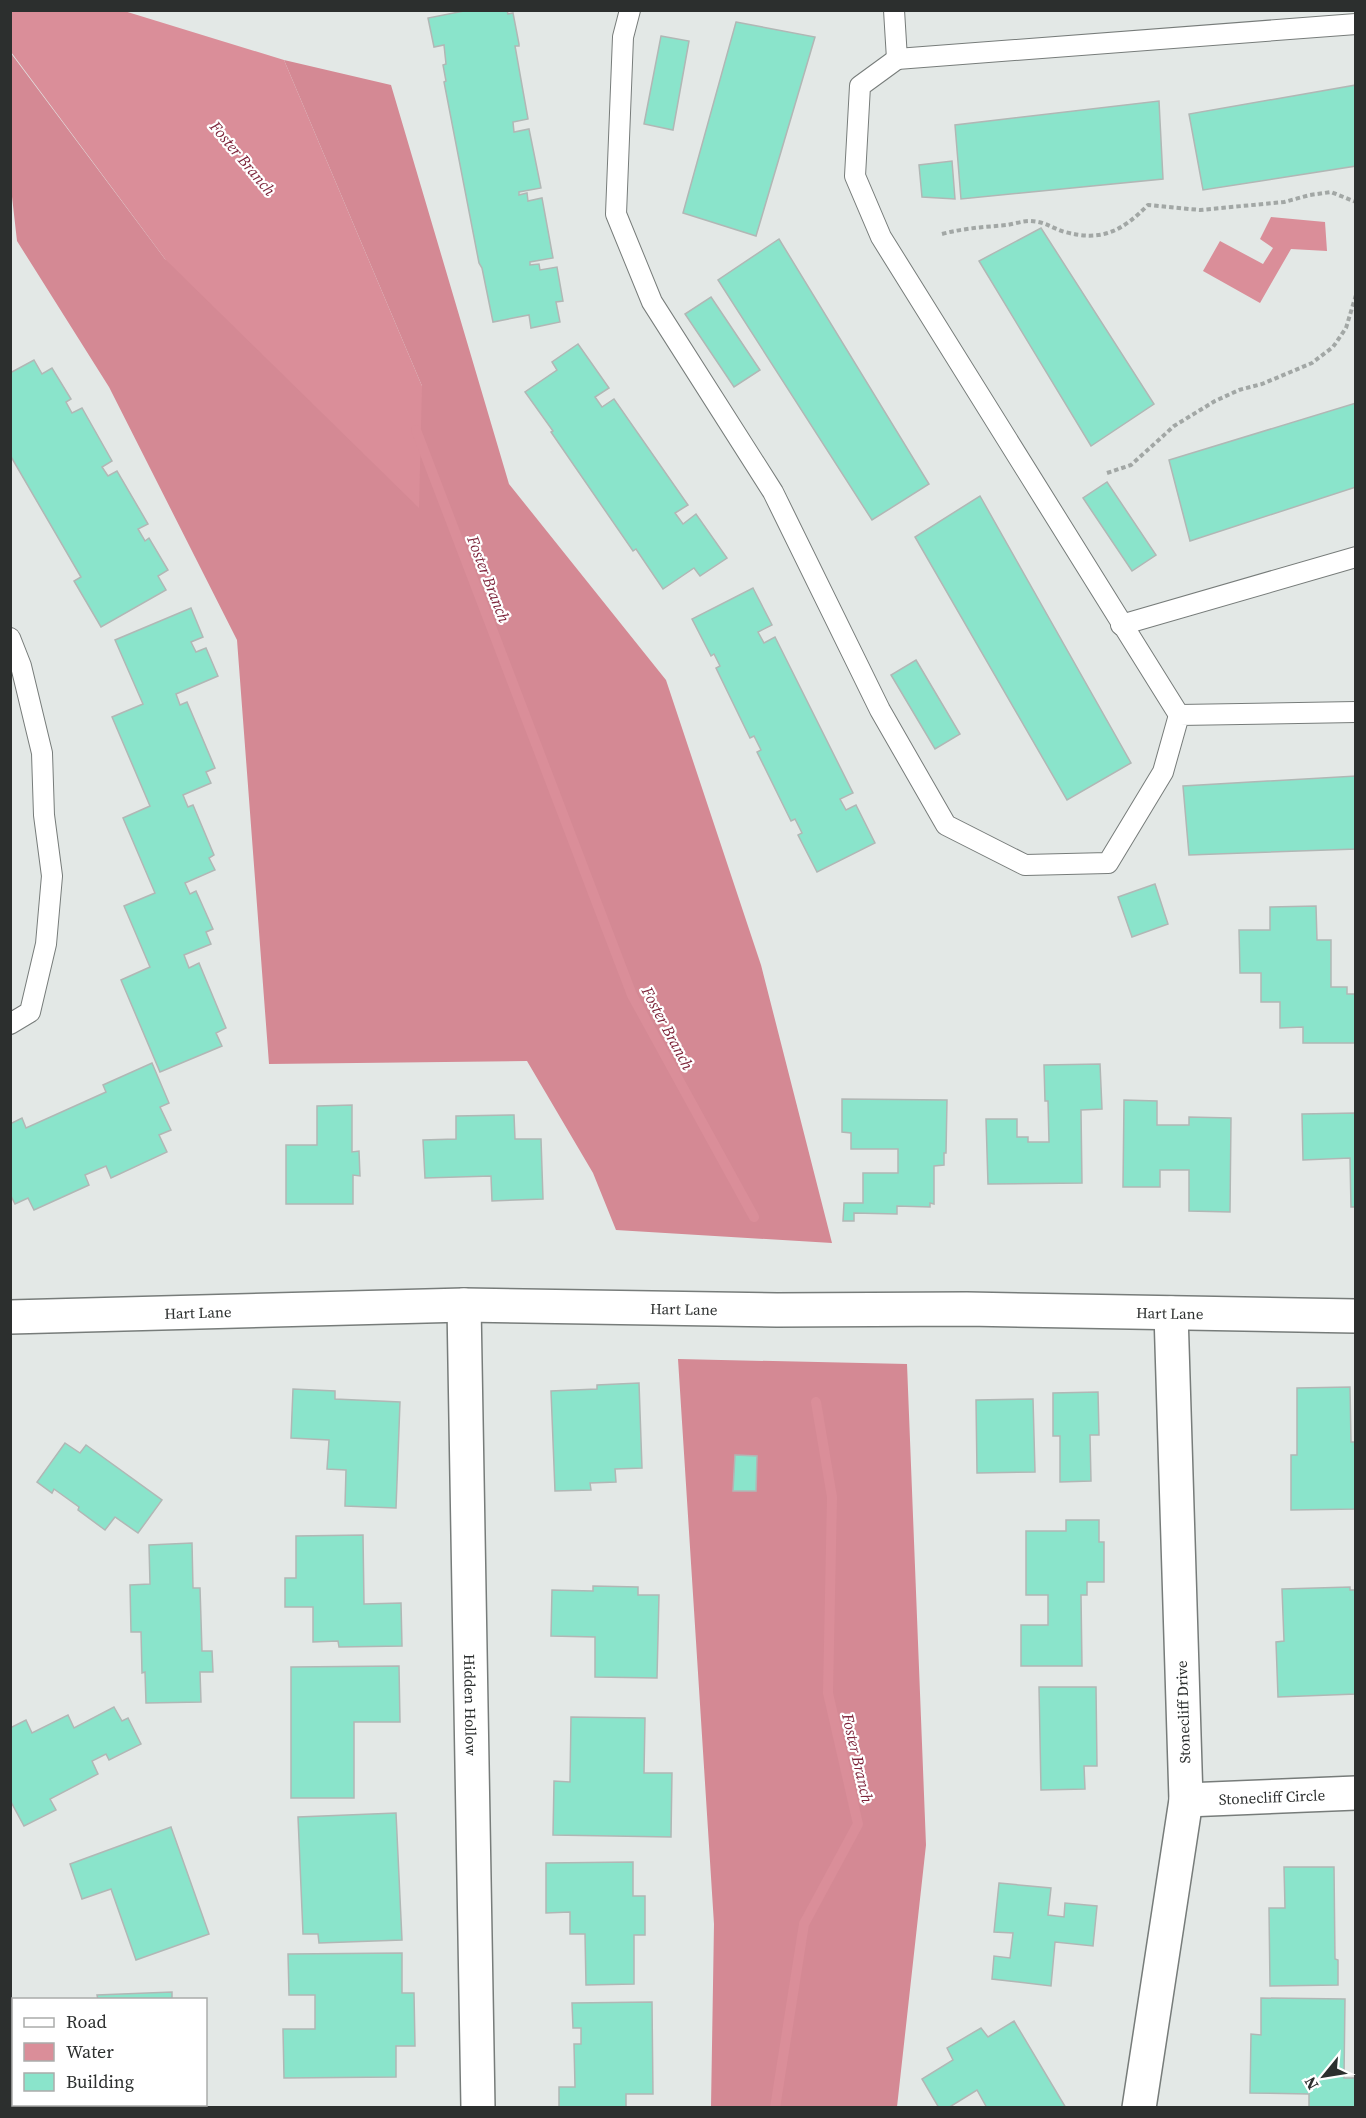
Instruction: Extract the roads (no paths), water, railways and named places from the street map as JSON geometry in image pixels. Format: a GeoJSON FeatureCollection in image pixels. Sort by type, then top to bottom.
{"type":"FeatureCollection","features":[{"type":"Feature","properties":{"kind":"street","name":"Hart Lane"},"geometry":{"type":"LineString","coordinates":[[10,1317],[464,1305],[777,1310],[967,1309],[1356,1316]]}},
{"type":"Feature","properties":{"kind":"street","name":"Hidden Hollow"},"geometry":{"type":"LineString","coordinates":[[464,1305],[478,2108]]}},
{"type":"Feature","properties":{"kind":"street","name":"Stonecliff Drive"},"geometry":{"type":"LineString","coordinates":[[1139,2108],[1186,1800],[1171,1313]]}},
{"type":"Feature","properties":{"kind":"street","name":"Stonecliff Circle"},"geometry":{"type":"LineString","coordinates":[[1186,1800],[1356,1792]]}},
{"type":"Feature","properties":{"kind":"lane"},"geometry":{"type":"LineString","coordinates":[[630,10],[623,37],[616,214],[652,302],[773,492],[880,710],[946,825],[1025,865],[1108,862],[1163,772],[1179,715],[881,237],[855,176],[860,86],[897,59],[1356,24]]}},
{"type":"Feature","properties":{"kind":"lane"},"geometry":{"type":"LineString","coordinates":[[894,10],[897,59]]}},
{"type":"Feature","properties":{"kind":"lane"},"geometry":{"type":"LineString","coordinates":[[1121,624],[1356,557]]}},
{"type":"Feature","properties":{"kind":"lane"},"geometry":{"type":"LineString","coordinates":[[10,638],[21,666],[42,753],[44,815],[51,876],[46,944],[30,1012],[10,1024]]}},
{"type":"Feature","properties":{"kind":"lane"},"geometry":{"type":"LineString","coordinates":[[1179,715],[1356,712]]}},
{"type":"Feature","properties":{"kind":"water"},"geometry":{"type":"Polygon","coordinates":[[[121,10],[284,60],[422,386],[419,508],[165,259],[11,52],[11,11],[121,10]]]}},
{"type":"Feature","properties":{"kind":"water"},"geometry":{"type":"Polygon","coordinates":[[[1271,217],[1325,222],[1327,251],[1291,249],[1260,303],[1203,271],[1220,241],[1263,264],[1273,248],[1260,239],[1271,217]]]}},
{"type":"Feature","properties":{"kind":"waterway","name":"Foster Branch"},"geometry":{"type":"LineString","coordinates":[[416,430],[632,995],[754,1217]]}},
{"type":"Feature","properties":{"kind":"waterway","name":"Foster Branch"},"geometry":{"type":"LineString","coordinates":[[775,2108],[804,1924],[858,1824],[828,1693],[832,1497],[816,1402]]}}]}
